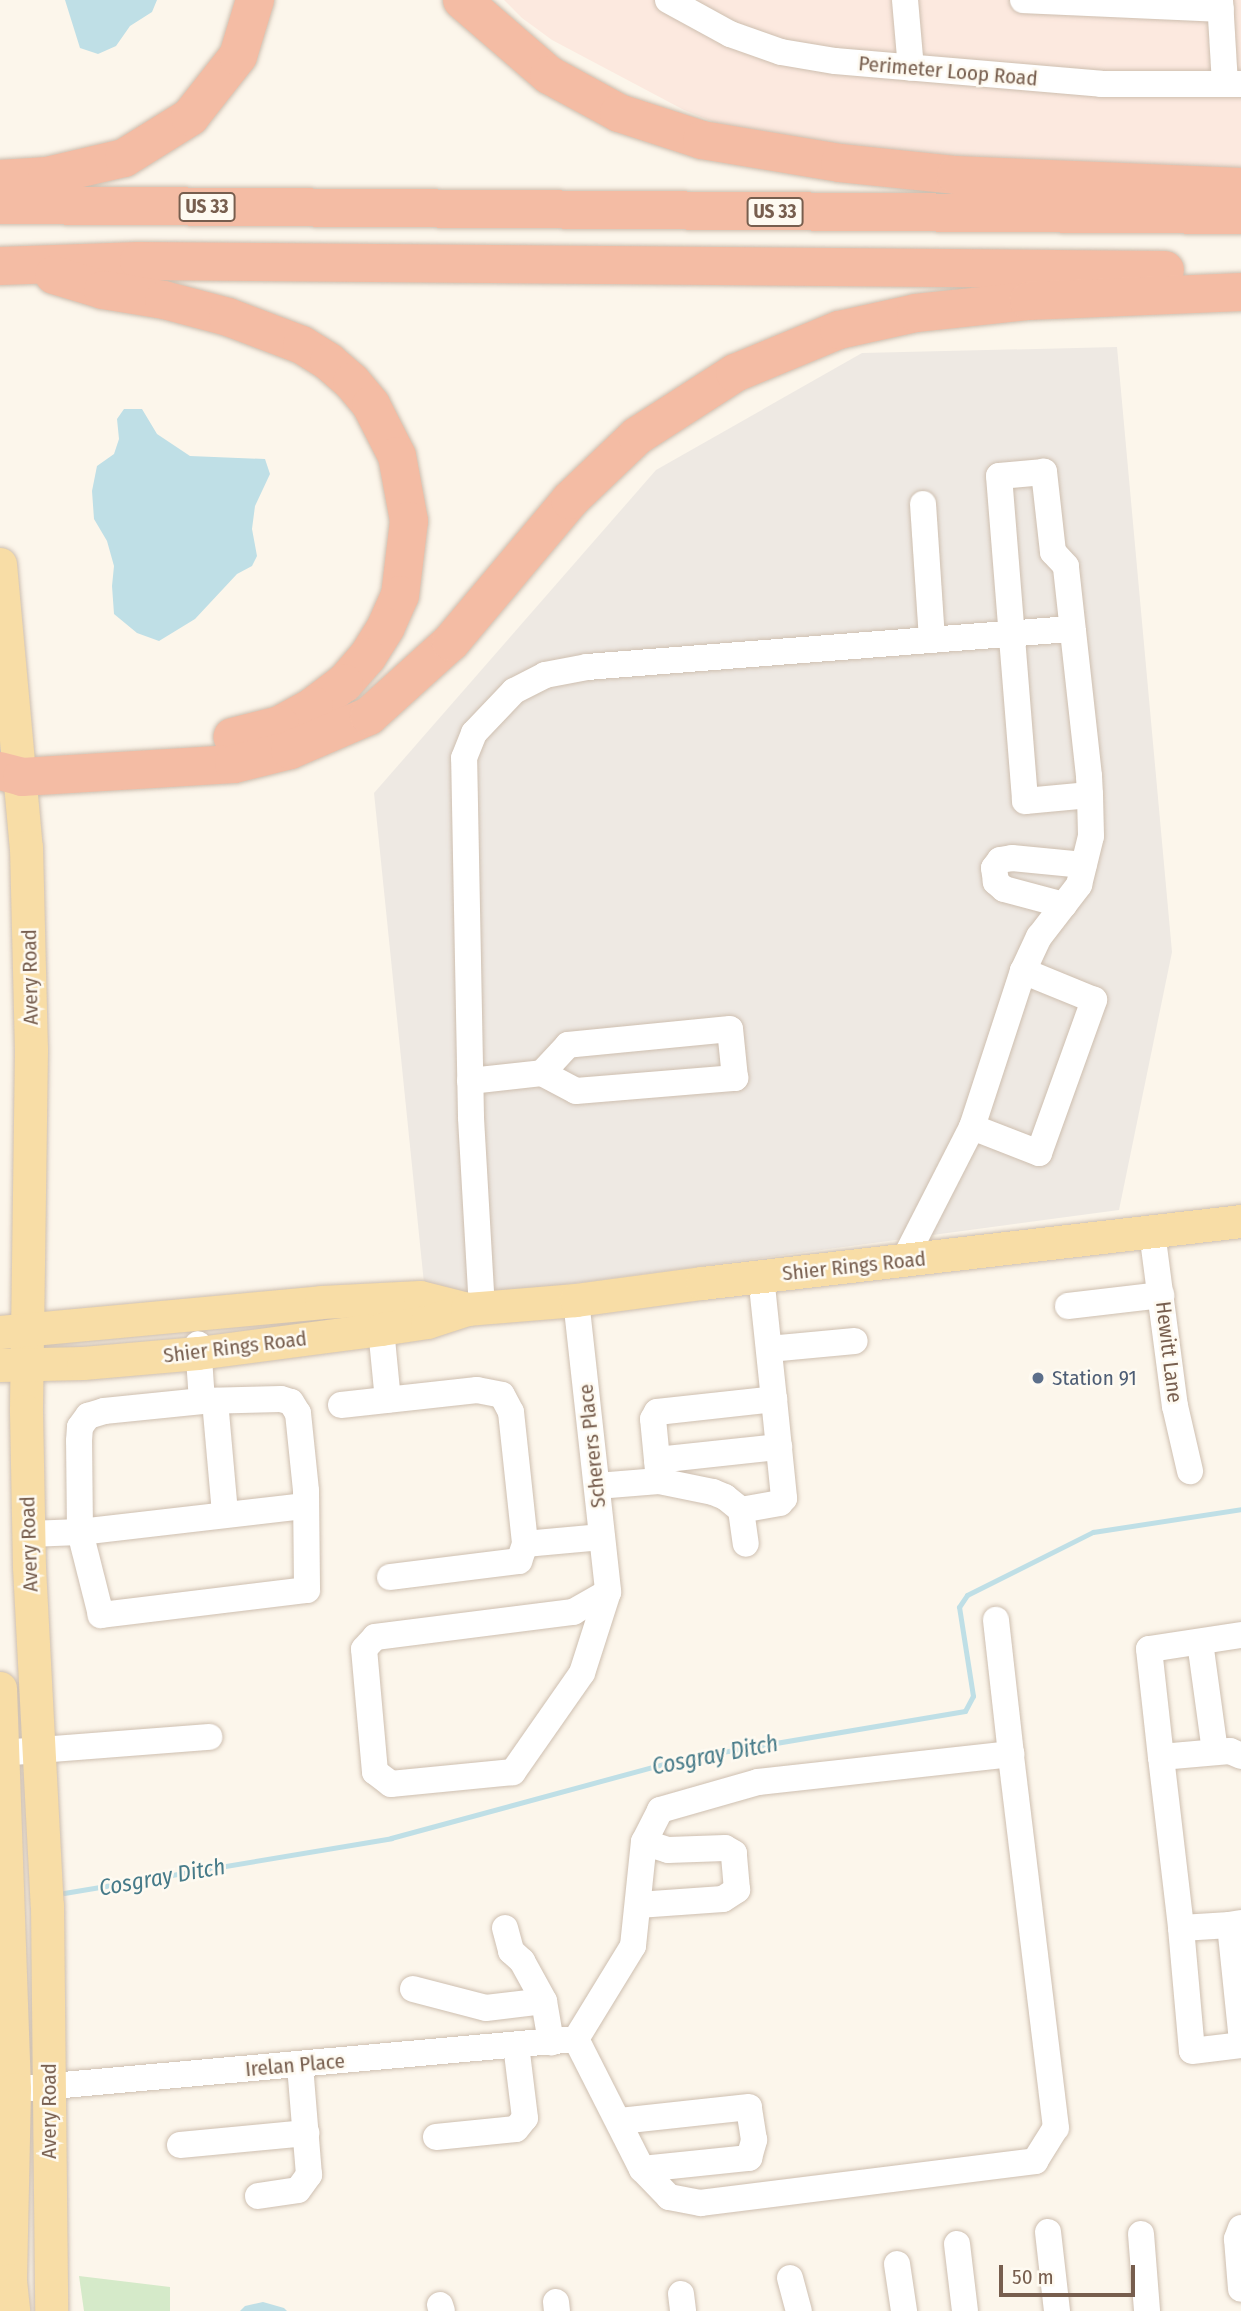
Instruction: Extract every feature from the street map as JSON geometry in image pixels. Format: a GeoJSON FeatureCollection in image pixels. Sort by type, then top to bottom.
{"type":"FeatureCollection","features":[{"type":"Feature","properties":{"kind":"highway"},"geometry":{"type":"LineString","coordinates":[[0,179],[47,176],[124,158],[190,117],[238,56],[255,0]]}},
{"type":"Feature","properties":{"kind":"highway"},"geometry":{"type":"LineString","coordinates":[[462,0],[549,75],[619,113],[702,140],[897,170],[1069,182],[1241,187]]}},
{"type":"Feature","properties":{"kind":"highway","name":"US 33"},"geometry":{"type":"LineString","coordinates":[[0,205],[1241,215]]}},
{"type":"Feature","properties":{"kind":"highway"},"geometry":{"type":"LineString","coordinates":[[15,266],[139,261],[1241,271]]}},
{"type":"Feature","properties":{"kind":"highway"},"geometry":{"type":"LineString","coordinates":[[10,764],[228,738],[280,725],[314,706],[352,674],[386,627],[400,595],[409,521],[397,456],[387,432],[352,382],[329,362],[302,345],[228,317],[164,300],[103,290],[15,266]]}},
{"type":"Feature","properties":{"kind":"highway"},"geometry":{"type":"LineString","coordinates":[[10,764],[234,764],[290,750],[369,716],[452,642],[570,500],[637,436],[735,373],[839,330],[916,313],[1029,301],[1241,292]]}},
{"type":"Feature","properties":{"kind":"main road","name":"Avery Road"},"geometry":{"type":"LineString","coordinates":[[0,564],[10,764],[31,1049],[13,1352],[29,1534],[39,1751],[50,2101],[48,2241],[51,2311]]}},
{"type":"Feature","properties":{"kind":"main road","name":"Shier Rings Road"},"geometry":{"type":"LineString","coordinates":[[13,1352],[83,1363],[381,1329],[427,1322],[475,1309],[576,1300],[1241,1221]]}},
{"type":"Feature","properties":{"kind":"main road","name":"Shier Rings Road"},"geometry":{"type":"LineString","coordinates":[[13,1352],[352,1300],[420,1297],[475,1309]]}},
{"type":"Feature","properties":{"kind":"main road"},"geometry":{"type":"LineString","coordinates":[[198,1348],[317,1325],[336,1316],[352,1300]]}},
{"type":"Feature","properties":{"kind":"main road","name":"Avery Road"},"geometry":{"type":"LineString","coordinates":[[0,1688],[10,2280],[13,2311]]}},
{"type":"Feature","properties":{"kind":"street","name":"Perimeter Loop Road"},"geometry":{"type":"LineString","coordinates":[[668,0],[730,34],[781,52],[835,61],[1101,84],[1233,84]]}},
{"type":"Feature","properties":{"kind":"street"},"geometry":{"type":"LineString","coordinates":[[905,0],[911,68]]}},
{"type":"Feature","properties":{"kind":"street"},"geometry":{"type":"LineString","coordinates":[[1023,0],[1221,5],[1233,84]]}},
{"type":"Feature","properties":{"kind":"street"},"geometry":{"type":"LineString","coordinates":[[904,1260],[972,1128],[1023,971],[1039,937],[1079,886],[1091,836],[1090,795],[1066,566],[1053,552],[1044,471],[999,476],[1025,801],[1090,795]]}},
{"type":"Feature","properties":{"kind":"street"},"geometry":{"type":"LineString","coordinates":[[923,504],[932,640]]}},
{"type":"Feature","properties":{"kind":"street"},"geometry":{"type":"LineString","coordinates":[[475,1309],[464,758],[474,733],[514,691],[545,675],[587,667],[1073,629]]}},
{"type":"Feature","properties":{"kind":"street"},"geometry":{"type":"LineString","coordinates":[[1064,905],[1004,889],[996,882],[995,868],[1000,860],[1012,858],[1084,865]]}},
{"type":"Feature","properties":{"kind":"street"},"geometry":{"type":"LineString","coordinates":[[972,1128],[1039,1153],[1094,1000],[1023,971]]}},
{"type":"Feature","properties":{"kind":"street"},"geometry":{"type":"LineString","coordinates":[[470,1081],[542,1073],[576,1091],[735,1079],[730,1029],[568,1045],[542,1073]]}},
{"type":"Feature","properties":{"kind":"street","name":"Hewitt Lane"},"geometry":{"type":"LineString","coordinates":[[1152,1232],[1175,1406],[1190,1471]]}},
{"type":"Feature","properties":{"kind":"street"},"geometry":{"type":"LineString","coordinates":[[741,1510],[780,1503],[784,1498],[761,1276]]}},
{"type":"Feature","properties":{"kind":"street"},"geometry":{"type":"LineString","coordinates":[[1068,1306],[1161,1295]]}},
{"type":"Feature","properties":{"kind":"street","name":"Scherers Place"},"geometry":{"type":"LineString","coordinates":[[576,1300],[608,1592]]}},
{"type":"Feature","properties":{"kind":"street"},"geometry":{"type":"LineString","coordinates":[[381,1329],[388,1400]]}},
{"type":"Feature","properties":{"kind":"street"},"geometry":{"type":"LineString","coordinates":[[769,1349],[855,1341]]}},
{"type":"Feature","properties":{"kind":"street"},"geometry":{"type":"LineString","coordinates":[[198,1348],[209,1401],[225,1514]]}},
{"type":"Feature","properties":{"kind":"street"},"geometry":{"type":"LineString","coordinates":[[341,1405],[477,1390],[502,1395],[511,1412],[525,1544],[519,1561],[390,1577]]}},
{"type":"Feature","properties":{"kind":"street"},"geometry":{"type":"LineString","coordinates":[[281,1399],[291,1402],[298,1413],[306,1506],[307,1590],[101,1615],[80,1532],[80,1427],[88,1416],[104,1411],[209,1401],[281,1399]]}},
{"type":"Feature","properties":{"kind":"street"},"geometry":{"type":"LineString","coordinates":[[658,1470],[653,1419],[657,1412],[774,1399]]}},
{"type":"Feature","properties":{"kind":"street"},"geometry":{"type":"LineString","coordinates":[[597,1486],[658,1470],[779,1447]]}},
{"type":"Feature","properties":{"kind":"street"},"geometry":{"type":"LineString","coordinates":[[658,1470],[725,1497],[741,1510],[746,1544]]}},
{"type":"Feature","properties":{"kind":"street"},"geometry":{"type":"LineString","coordinates":[[29,1534],[80,1532],[306,1506]]}},
{"type":"Feature","properties":{"kind":"street"},"geometry":{"type":"LineString","coordinates":[[525,1544],[602,1536]]}},
{"type":"Feature","properties":{"kind":"street"},"geometry":{"type":"LineString","coordinates":[[608,1592],[582,1673],[513,1772],[391,1784],[374,1772],[364,1649],[374,1637],[573,1612],[608,1592]]}},
{"type":"Feature","properties":{"kind":"street"},"geometry":{"type":"LineString","coordinates":[[505,1928],[511,1951],[522,1962],[564,2040],[620,2121],[642,2169],[669,2197],[700,2203],[1035,2161],[1056,2128],[996,1620]]}},
{"type":"Feature","properties":{"kind":"street"},"geometry":{"type":"LineString","coordinates":[[1241,1635],[1149,1649],[1181,1928],[1192,2051],[1241,2045]]}},
{"type":"Feature","properties":{"kind":"street"},"geometry":{"type":"LineString","coordinates":[[1200,1642],[1215,1752]]}},
{"type":"Feature","properties":{"kind":"street"},"geometry":{"type":"LineString","coordinates":[[1,1753],[209,1737]]}},
{"type":"Feature","properties":{"kind":"street"},"geometry":{"type":"LineString","coordinates":[[1161,1757],[1230,1751],[1241,1756]]}},
{"type":"Feature","properties":{"kind":"street"},"geometry":{"type":"LineString","coordinates":[[564,2040],[633,1946],[644,1842],[660,1810],[758,1782],[1011,1754]]}},
{"type":"Feature","properties":{"kind":"street"},"geometry":{"type":"LineString","coordinates":[[638,1905],[723,1899],[737,1890],[734,1853],[725,1848],[668,1850],[644,1842]]}},
{"type":"Feature","properties":{"kind":"street"},"geometry":{"type":"LineString","coordinates":[[1181,1928],[1236,1924],[1241,2032]]}},
{"type":"Feature","properties":{"kind":"street"},"geometry":{"type":"LineString","coordinates":[[413,1989],[486,2008],[544,2001]]}},
{"type":"Feature","properties":{"kind":"street","name":"Irelan Place"},"geometry":{"type":"LineString","coordinates":[[9,2103],[50,2101],[300,2065],[564,2040]]}},
{"type":"Feature","properties":{"kind":"street"},"geometry":{"type":"LineString","coordinates":[[436,2137],[516,2129],[525,2118],[516,2045]]}},
{"type":"Feature","properties":{"kind":"street"},"geometry":{"type":"LineString","coordinates":[[258,2196],[298,2190],[309,2175],[300,2065]]}},
{"type":"Feature","properties":{"kind":"street"},"geometry":{"type":"LineString","coordinates":[[620,2121],[749,2107],[754,2140],[748,2158],[642,2169]]}},
{"type":"Feature","properties":{"kind":"street"},"geometry":{"type":"LineString","coordinates":[[180,2145],[306,2133]]}},
{"type":"Feature","properties":{"kind":"street"},"geometry":{"type":"LineString","coordinates":[[1241,2228],[1237,2239],[1241,2289]]}},
{"type":"Feature","properties":{"kind":"street"},"geometry":{"type":"LineString","coordinates":[[1048,2232],[1057,2311]]}},
{"type":"Feature","properties":{"kind":"street"},"geometry":{"type":"LineString","coordinates":[[1141,2234],[1147,2311]]}},
{"type":"Feature","properties":{"kind":"street"},"geometry":{"type":"LineString","coordinates":[[957,2244],[965,2311]]}},
{"type":"Feature","properties":{"kind":"street"},"geometry":{"type":"LineString","coordinates":[[897,2264],[904,2311]]}},
{"type":"Feature","properties":{"kind":"street"},"geometry":{"type":"LineString","coordinates":[[790,2278],[799,2311]]}},
{"type":"Feature","properties":{"kind":"shaded area"},"geometry":{"type":"Polygon","coordinates":[[[504,0],[1241,0],[1241,177],[762,142],[684,110],[552,40],[522,18],[504,0]]]}},
{"type":"Feature","properties":{"kind":"shaded area"},"geometry":{"type":"Polygon","coordinates":[[[1117,347],[1172,952],[1119,1210],[426,1303],[374,793],[656,470],[862,353],[1117,347]]]}},
{"type":"Feature","properties":{"kind":"green space"},"geometry":{"type":"Polygon","coordinates":[[[79,2276],[170,2287],[170,2311],[84,2311],[79,2276]]]}},
{"type":"Feature","properties":{"kind":"water"},"geometry":{"type":"Polygon","coordinates":[[[65,0],[157,0],[152,12],[130,26],[116,46],[98,54],[80,48],[65,0]]]}},
{"type":"Feature","properties":{"kind":"water"},"geometry":{"type":"Polygon","coordinates":[[[124,409],[142,409],[157,434],[190,456],[265,459],[270,474],[255,506],[252,529],[257,556],[252,566],[237,574],[195,619],[159,641],[137,633],[114,614],[114,566],[107,541],[94,519],[92,491],[97,466],[114,454],[119,439],[117,419],[124,409]]]}},
{"type":"Feature","properties":{"kind":"water"},"geometry":{"type":"Polygon","coordinates":[[[263,2302],[287,2311],[240,2311],[245,2306],[263,2302]]]}},
{"type":"Feature","properties":{"kind":"waterway","name":"Cosgray Ditch"},"geometry":{"type":"LineString","coordinates":[[64,1893],[391,1838],[681,1759],[965,1711],[973,1696],[959,1607],[967,1595],[1093,1532],[1241,1509]]}},
{"type":"Feature","properties":{"kind":"place","name":"Station 91"},"geometry":{"type":"Point","coordinates":[1038,1378]}}]}
